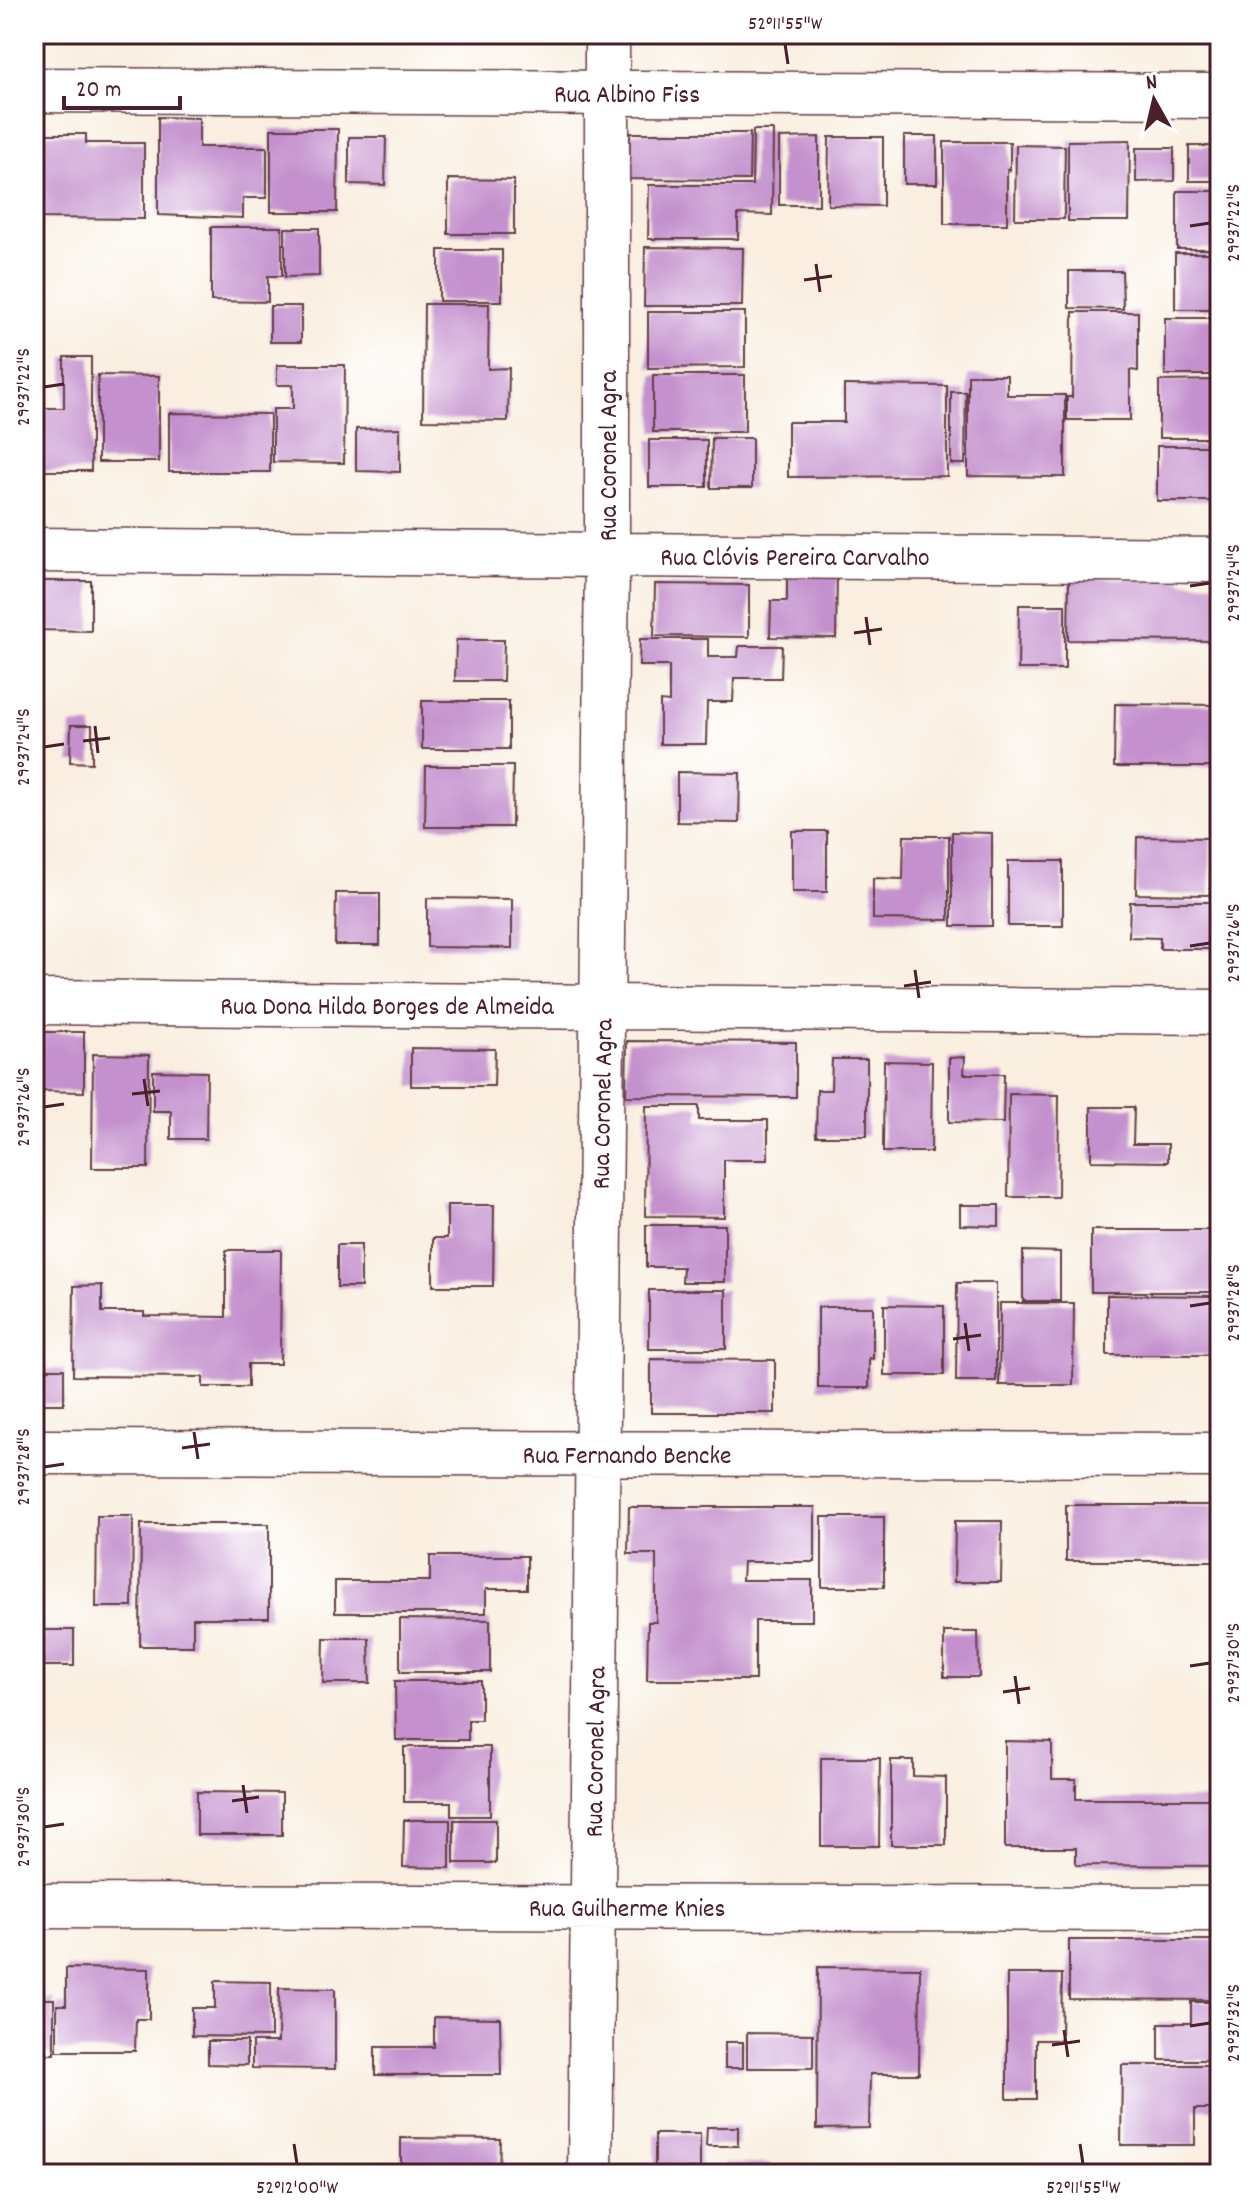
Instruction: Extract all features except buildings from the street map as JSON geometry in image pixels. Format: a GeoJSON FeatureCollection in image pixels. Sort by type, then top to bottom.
{"type":"FeatureCollection","features":[{"type":"Feature","properties":{"kind":"street","name":"Rua Coronel Agra"},"geometry":{"type":"LineString","coordinates":[[590,2174],[607,555],[607,34]]}},
{"type":"Feature","properties":{"kind":"street","name":"Rua Albino Fiss"},"geometry":{"type":"LineString","coordinates":[[34,90],[1220,96]]}},
{"type":"Feature","properties":{"kind":"street","name":"Rua Clóvis Pereira Carvalho"},"geometry":{"type":"LineString","coordinates":[[34,550],[1220,560]]}},
{"type":"Feature","properties":{"kind":"street","name":"Rua Dona Hilda Borges de Almeida"},"geometry":{"type":"LineString","coordinates":[[34,1002],[1220,1012]]}},
{"type":"Feature","properties":{"kind":"street","name":"Rua Fernando Bencke"},"geometry":{"type":"LineString","coordinates":[[34,1452],[1220,1455]]}},
{"type":"Feature","properties":{"kind":"street","name":"Rua Guilherme Knies"},"geometry":{"type":"LineString","coordinates":[[34,1906],[1220,1909]]}}]}
